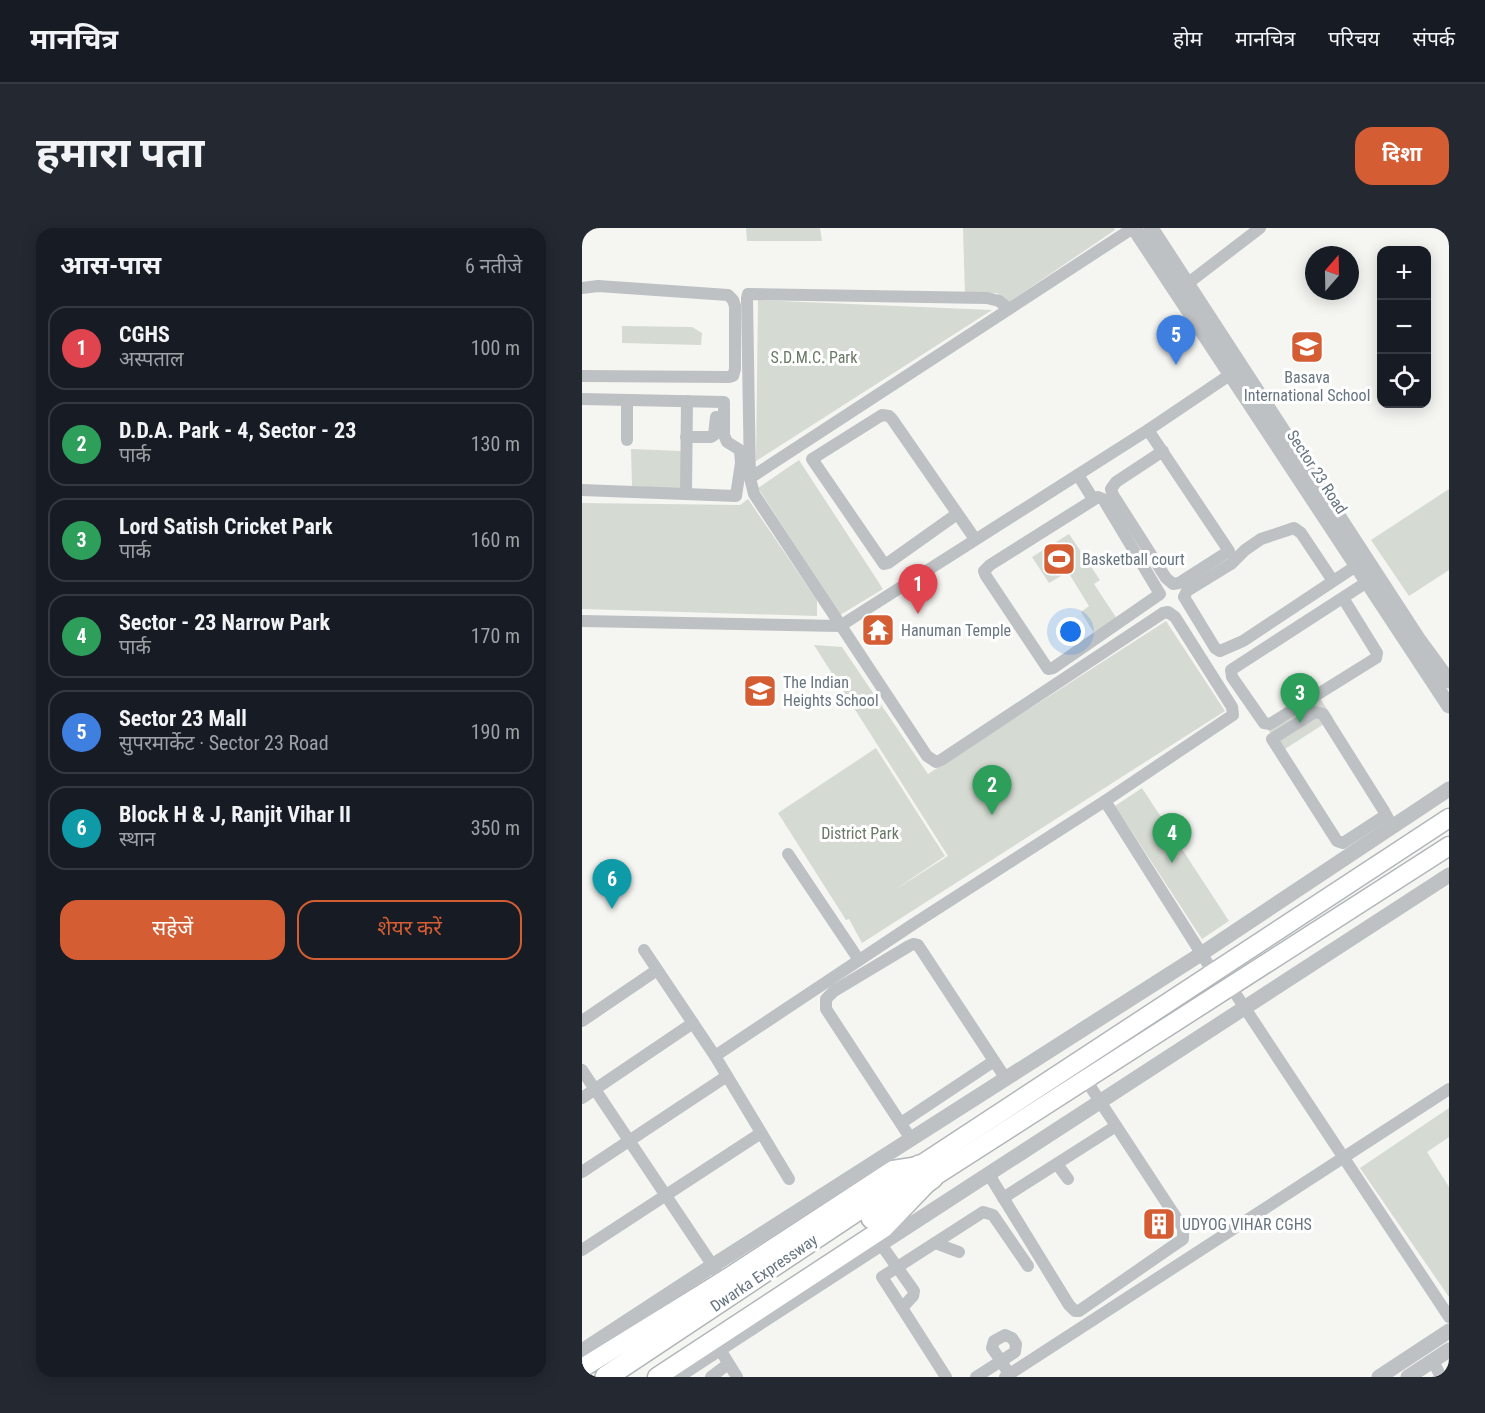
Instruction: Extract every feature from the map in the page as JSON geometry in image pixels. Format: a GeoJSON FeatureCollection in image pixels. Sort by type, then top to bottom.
{"type":"FeatureCollection","features":[{"type":"Feature","properties":{"kind":"highway","name":"Dwarka Expressway"},"geometry":{"type":"LineString","coordinates":[[632,1377],[799,1258],[893,1186],[926,1172]]}},
{"type":"Feature","properties":{"kind":"highway","name":"Dwarka Expressway"},"geometry":{"type":"LineString","coordinates":[[606,1377],[799,1258]]}},
{"type":"Feature","properties":{"kind":"main road"},"geometry":{"type":"LineString","coordinates":[[657,1377],[884,1228],[926,1172],[1213,972],[1449,818]]}},
{"type":"Feature","properties":{"kind":"main road"},"geometry":{"type":"LineString","coordinates":[[582,1368],[723,1281],[893,1170],[926,1172],[1086,1080],[1449,846]]}},
{"type":"Feature","properties":{"kind":"street"},"geometry":{"type":"LineString","coordinates":[[750,478],[1134,228]]}},
{"type":"Feature","properties":{"kind":"street","name":"Sector 23 Road"},"geometry":{"type":"LineString","coordinates":[[1134,228],[1236,371],[1449,681]]}},
{"type":"Feature","properties":{"kind":"street","name":"Sector 23 Road"},"geometry":{"type":"LineString","coordinates":[[1151,228],[1356,566],[1449,706]]}},
{"type":"Feature","properties":{"kind":"street"},"geometry":{"type":"LineString","coordinates":[[1187,284],[1260,228]]}},
{"type":"Feature","properties":{"kind":"street"},"geometry":{"type":"LineString","coordinates":[[582,288],[598,286],[726,294],[730,296],[735,306],[733,376],[582,376]]}},
{"type":"Feature","properties":{"kind":"street"},"geometry":{"type":"LineString","coordinates":[[715,1056],[1233,715],[1232,707],[1172,614],[1168,612],[1163,613],[936,762],[927,756],[754,494],[750,478],[748,294],[987,298],[999,301],[1009,309]]}},
{"type":"Feature","properties":{"kind":"street"},"geometry":{"type":"LineString","coordinates":[[582,621],[840,626],[1148,430],[1236,371]]}},
{"type":"Feature","properties":{"kind":"street"},"geometry":{"type":"LineString","coordinates":[[582,399],[724,402],[724,435],[727,442],[740,450],[741,464],[736,496],[582,490]]}},
{"type":"Feature","properties":{"kind":"street"},"geometry":{"type":"LineString","coordinates":[[627,400],[627,440]]}},
{"type":"Feature","properties":{"kind":"street"},"geometry":{"type":"LineString","coordinates":[[686,494],[687,401]]}},
{"type":"Feature","properties":{"kind":"street"},"geometry":{"type":"LineString","coordinates":[[686,437],[714,435],[716,402]]}},
{"type":"Feature","properties":{"kind":"street"},"geometry":{"type":"LineString","coordinates":[[957,513],[884,564],[812,460],[882,415],[887,415],[892,419],[975,539]]}},
{"type":"Feature","properties":{"kind":"street"},"geometry":{"type":"LineString","coordinates":[[1148,430],[1163,451],[1229,551],[1179,583],[1173,584],[1166,578],[1111,489],[1116,482],[1163,451]]}},
{"type":"Feature","properties":{"kind":"street"},"geometry":{"type":"LineString","coordinates":[[1078,475],[1093,500]]}},
{"type":"Feature","properties":{"kind":"street"},"geometry":{"type":"LineString","coordinates":[[1098,497],[1103,500],[1160,594],[1053,668],[1048,669],[984,571],[1093,500],[1098,497]]}},
{"type":"Feature","properties":{"kind":"street"},"geometry":{"type":"LineString","coordinates":[[1333,581],[1301,533],[1294,528],[1261,539],[1232,564],[1187,591],[1184,597],[1215,648],[1220,651],[1243,641],[1356,566]]}},
{"type":"Feature","properties":{"kind":"street"},"geometry":{"type":"LineString","coordinates":[[1343,598],[1377,653],[1376,658],[1270,724],[1264,723],[1232,676],[1231,670],[1367,582]]}},
{"type":"Feature","properties":{"kind":"street"},"geometry":{"type":"LineString","coordinates":[[1389,820],[1323,714],[1315,712],[1272,739],[1336,841],[1343,843],[1389,820],[1449,789]]}},
{"type":"Feature","properties":{"kind":"street"},"geometry":{"type":"LineString","coordinates":[[1105,801],[1213,972]]}},
{"type":"Feature","properties":{"kind":"street"},"geometry":{"type":"LineString","coordinates":[[582,1351],[1201,954],[1389,820]]}},
{"type":"Feature","properties":{"kind":"street"},"geometry":{"type":"LineString","coordinates":[[788,854],[859,960]]}},
{"type":"Feature","properties":{"kind":"street"},"geometry":{"type":"LineString","coordinates":[[676,1377],[1449,875]]}},
{"type":"Feature","properties":{"kind":"street"},"geometry":{"type":"LineString","coordinates":[[911,1139],[826,1009],[826,999],[834,992],[909,946],[918,945],[1006,1079]]}},
{"type":"Feature","properties":{"kind":"street"},"geometry":{"type":"LineString","coordinates":[[644,950],[715,1056],[789,1179]]}},
{"type":"Feature","properties":{"kind":"street"},"geometry":{"type":"LineString","coordinates":[[582,1021],[657,970]]}},
{"type":"Feature","properties":{"kind":"street"},"geometry":{"type":"LineString","coordinates":[[1231,987],[1449,1317]]}},
{"type":"Feature","properties":{"kind":"street"},"geometry":{"type":"LineString","coordinates":[[582,1098],[693,1023]]}},
{"type":"Feature","properties":{"kind":"street"},"geometry":{"type":"LineString","coordinates":[[901,1123],[994,1061]]}},
{"type":"Feature","properties":{"kind":"street"},"geometry":{"type":"LineString","coordinates":[[582,1070],[723,1281]]}},
{"type":"Feature","properties":{"kind":"street"},"geometry":{"type":"LineString","coordinates":[[582,1172],[727,1076]]}},
{"type":"Feature","properties":{"kind":"street"},"geometry":{"type":"LineString","coordinates":[[988,1173],[1069,1305],[1075,1311],[1079,1311],[1183,1239],[1185,1234],[1183,1228],[1086,1080]]}},
{"type":"Feature","properties":{"kind":"street"},"geometry":{"type":"LineString","coordinates":[[976,1377],[1001,1362],[1007,1376],[1449,1089]]}},
{"type":"Feature","properties":{"kind":"street"},"geometry":{"type":"LineString","coordinates":[[1003,1198],[1116,1126]]}},
{"type":"Feature","properties":{"kind":"street"},"geometry":{"type":"LineString","coordinates":[[582,1250],[761,1133]]}},
{"type":"Feature","properties":{"kind":"street"},"geometry":{"type":"LineString","coordinates":[[1057,1164],[1068,1179]]}},
{"type":"Feature","properties":{"kind":"street"},"geometry":{"type":"LineString","coordinates":[[946,1377],[882,1277],[983,1212],[993,1215],[1028,1266]]}},
{"type":"Feature","properties":{"kind":"street"},"geometry":{"type":"LineString","coordinates":[[880,1243],[914,1290],[913,1296],[902,1308]]}},
{"type":"Feature","properties":{"kind":"street"},"geometry":{"type":"LineString","coordinates":[[935,1243],[959,1252]]}},
{"type":"Feature","properties":{"kind":"street"},"geometry":{"type":"LineString","coordinates":[[1379,1377],[1449,1331]]}},
{"type":"Feature","properties":{"kind":"street"},"geometry":{"type":"LineString","coordinates":[[719,1348],[737,1377]]}},
{"type":"Feature","properties":{"kind":"street"},"geometry":{"type":"LineString","coordinates":[[1408,1377],[1449,1350]]}},
{"type":"Feature","properties":{"kind":"street"},"geometry":{"type":"LineString","coordinates":[[1433,1361],[1441,1377]]}},
{"type":"Feature","properties":{"kind":"street"},"geometry":{"type":"LineString","coordinates":[[711,1377],[728,1364]]}},
{"type":"Feature","properties":{"kind":"green space"},"geometry":{"type":"Polygon","coordinates":[[[746,228],[820,228],[822,241],[747,241],[746,228]]]}},
{"type":"Feature","properties":{"kind":"green space"},"geometry":{"type":"Polygon","coordinates":[[[963,228],[1114,228],[1115,230],[1006,304],[997,293],[965,295],[963,228]]]}},
{"type":"Feature","properties":{"kind":"green space","name":"S.D.M.C. Park"},"geometry":{"type":"Polygon","coordinates":[[[758,300],[992,310],[756,461],[758,300]]]}},
{"type":"Feature","properties":{"kind":"green space"},"geometry":{"type":"Polygon","coordinates":[[[622,326],[692,327],[702,333],[701,345],[622,343],[622,326]]]}},
{"type":"Feature","properties":{"kind":"green space"},"geometry":{"type":"Polygon","coordinates":[[[631,449],[681,451],[683,490],[632,486],[631,449]]]}},
{"type":"Feature","properties":{"kind":"green space"},"geometry":{"type":"Polygon","coordinates":[[[799,460],[883,589],[840,615],[758,488],[799,460]]]}},
{"type":"Feature","properties":{"kind":"green space"},"geometry":{"type":"Polygon","coordinates":[[[1449,489],[1449,570],[1409,596],[1371,540],[1449,489]]]}},
{"type":"Feature","properties":{"kind":"green space"},"geometry":{"type":"Polygon","coordinates":[[[748,499],[817,600],[817,616],[582,609],[582,503],[740,505],[748,499]]]}},
{"type":"Feature","properties":{"kind":"green space"},"geometry":{"type":"Polygon","coordinates":[[[1069,534],[1100,580],[1094,584],[1119,622],[1096,636],[1081,612],[1089,606],[1068,572],[1049,583],[1032,557],[1069,534]]]}},
{"type":"Feature","properties":{"kind":"green space","name":"District Park"},"geometry":{"type":"Polygon","coordinates":[[[1166,621],[1225,711],[862,943],[849,919],[846,920],[778,813],[876,748],[945,856],[893,891],[948,856],[814,645],[842,647],[928,774],[1166,621]]]}},
{"type":"Feature","properties":{"kind":"green space"},"geometry":{"type":"Polygon","coordinates":[[[1319,697],[1333,718],[1282,751],[1267,728],[1319,697]]]}},
{"type":"Feature","properties":{"kind":"green space"},"geometry":{"type":"Polygon","coordinates":[[[1142,788],[1229,921],[1202,939],[1115,806],[1142,788]]]}},
{"type":"Feature","properties":{"kind":"green space"},"geometry":{"type":"Polygon","coordinates":[[[1449,1108],[1449,1137],[1427,1152],[1449,1187],[1449,1297],[1360,1168],[1449,1108]]]}},
{"type":"Feature","properties":{"kind":"place","name":"Basava International School"},"geometry":{"type":"Point","coordinates":[1307,347]}},
{"type":"Feature","properties":{"kind":"place","name":"Sector 23 Mall"},"geometry":{"type":"Point","coordinates":[1176,365]}},
{"type":"Feature","properties":{"kind":"place","name":"Basketball court"},"geometry":{"type":"Point","coordinates":[1059,559]}},
{"type":"Feature","properties":{"kind":"place","name":"CGHS"},"geometry":{"type":"Point","coordinates":[918,614]}},
{"type":"Feature","properties":{"kind":"place","name":"Hanuman Temple"},"geometry":{"type":"Point","coordinates":[878,630]}},
{"type":"Feature","properties":{"kind":"place","name":"The Indian Heights School"},"geometry":{"type":"Point","coordinates":[760,691]}},
{"type":"Feature","properties":{"kind":"place","name":"Lord Satish Cricket Park"},"geometry":{"type":"Point","coordinates":[1300,723]}},
{"type":"Feature","properties":{"kind":"place","name":"D.D.A. Park - 4, Sector - 23"},"geometry":{"type":"Point","coordinates":[992,815]}},
{"type":"Feature","properties":{"kind":"place","name":"Sector - 23 Narrow Park"},"geometry":{"type":"Point","coordinates":[1172,863]}},
{"type":"Feature","properties":{"kind":"place","name":"Block H & J, Ranjit Vihar II"},"geometry":{"type":"Point","coordinates":[612,909]}},
{"type":"Feature","properties":{"kind":"place","name":"UDYOG VIHAR CGHS"},"geometry":{"type":"Point","coordinates":[1159,1224]}}]}
